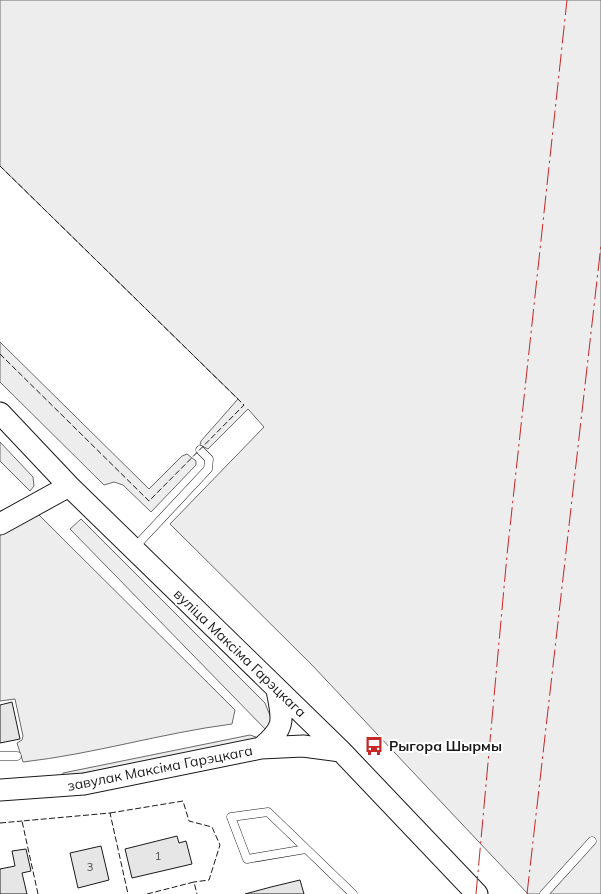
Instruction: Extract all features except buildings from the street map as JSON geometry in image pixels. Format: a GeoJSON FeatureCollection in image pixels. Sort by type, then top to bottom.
{"type":"FeatureCollection","features":[{"type":"Feature","properties":{"kind":"main road","name":"вуліца Максіма Гарэцкага"},"geometry":{"type":"LineString","coordinates":[[0,413],[70,486],[341,751],[477,894]]}},
{"type":"Feature","properties":{"kind":"main road"},"geometry":{"type":"LineString","coordinates":[[0,524],[70,486]]}},
{"type":"Feature","properties":{"kind":"main road"},"geometry":{"type":"LineString","coordinates":[[261,748],[276,736],[280,725],[282,715],[277,690]]}},
{"type":"Feature","properties":{"kind":"main road","name":"завулак Максіма Гарэцкага"},"geometry":{"type":"LineString","coordinates":[[0,790],[84,784],[261,748],[303,746],[341,751]]}},
{"type":"Feature","properties":{"kind":"lane"},"geometry":{"type":"LineString","coordinates":[[134,548],[208,469],[209,459],[200,450]]}},
{"type":"Feature","properties":{"kind":"lane"},"geometry":{"type":"LineString","coordinates":[[0,756],[17,756]]}},
{"type":"Feature","properties":{"kind":"lane"},"geometry":{"type":"LineString","coordinates":[[306,849],[247,859],[231,817],[268,812],[353,894]]}},
{"type":"Feature","properties":{"kind":"lane"},"geometry":{"type":"LineString","coordinates":[[544,894],[592,841]]}},
{"type":"Feature","properties":{"kind":"shaded area"},"geometry":{"type":"Polygon","coordinates":[[[0,0],[601,0],[601,894],[528,894],[311,664],[170,524],[264,427],[248,409],[208,449],[200,445],[201,441],[238,399],[0,166],[0,0]]]}},
{"type":"Feature","properties":{"kind":"shaded area"},"geometry":{"type":"Polygon","coordinates":[[[0,342],[149,489],[182,456],[187,454],[196,461],[196,465],[151,512],[123,485],[114,482],[104,485],[0,382],[0,342]]]}},
{"type":"Feature","properties":{"kind":"shaded area"},"geometry":{"type":"Polygon","coordinates":[[[0,442],[33,477],[34,486],[30,491],[0,461],[0,442]]]}},
{"type":"Feature","properties":{"kind":"shaded area"},"geometry":{"type":"Polygon","coordinates":[[[38,514],[235,710],[232,724],[76,754],[23,762],[17,743],[22,740],[23,736],[15,699],[0,701],[0,532],[38,514]]]}},
{"type":"Feature","properties":{"kind":"shaded area"},"geometry":{"type":"Polygon","coordinates":[[[81,519],[265,703],[271,718],[268,732],[70,529],[81,519]]]}},
{"type":"Feature","properties":{"kind":"shaded area"},"geometry":{"type":"Polygon","coordinates":[[[250,735],[256,737],[257,741],[62,777],[63,773],[250,735]]]}},
{"type":"Feature","properties":{"kind":"fence"},"geometry":{"type":"LineString","coordinates":[[0,166],[244,405],[149,501],[0,354]]}},
{"type":"Feature","properties":{"kind":"fence"},"geometry":{"type":"LineString","coordinates":[[110,813],[183,801],[189,821],[212,827],[220,845],[209,880],[194,882]]}},
{"type":"Feature","properties":{"kind":"fence"},"geometry":{"type":"LineString","coordinates":[[38,894],[22,821],[110,813],[128,894]]}},
{"type":"Feature","properties":{"kind":"fence"},"geometry":{"type":"LineString","coordinates":[[0,823],[22,821]]}},
{"type":"Feature","properties":{"kind":"fence"},"geometry":{"type":"LineString","coordinates":[[147,894],[194,882],[197,894]]}},
{"type":"Feature","properties":{"kind":"power"},"geometry":{"type":"LineString","coordinates":[[476,894],[507,555],[567,0]]}},
{"type":"Feature","properties":{"kind":"power"},"geometry":{"type":"LineString","coordinates":[[527,894],[601,245]]}},
{"type":"Feature","properties":{"kind":"place","name":"Рыгора Шырмы"},"geometry":{"type":"Point","coordinates":[374,746]}}]}
